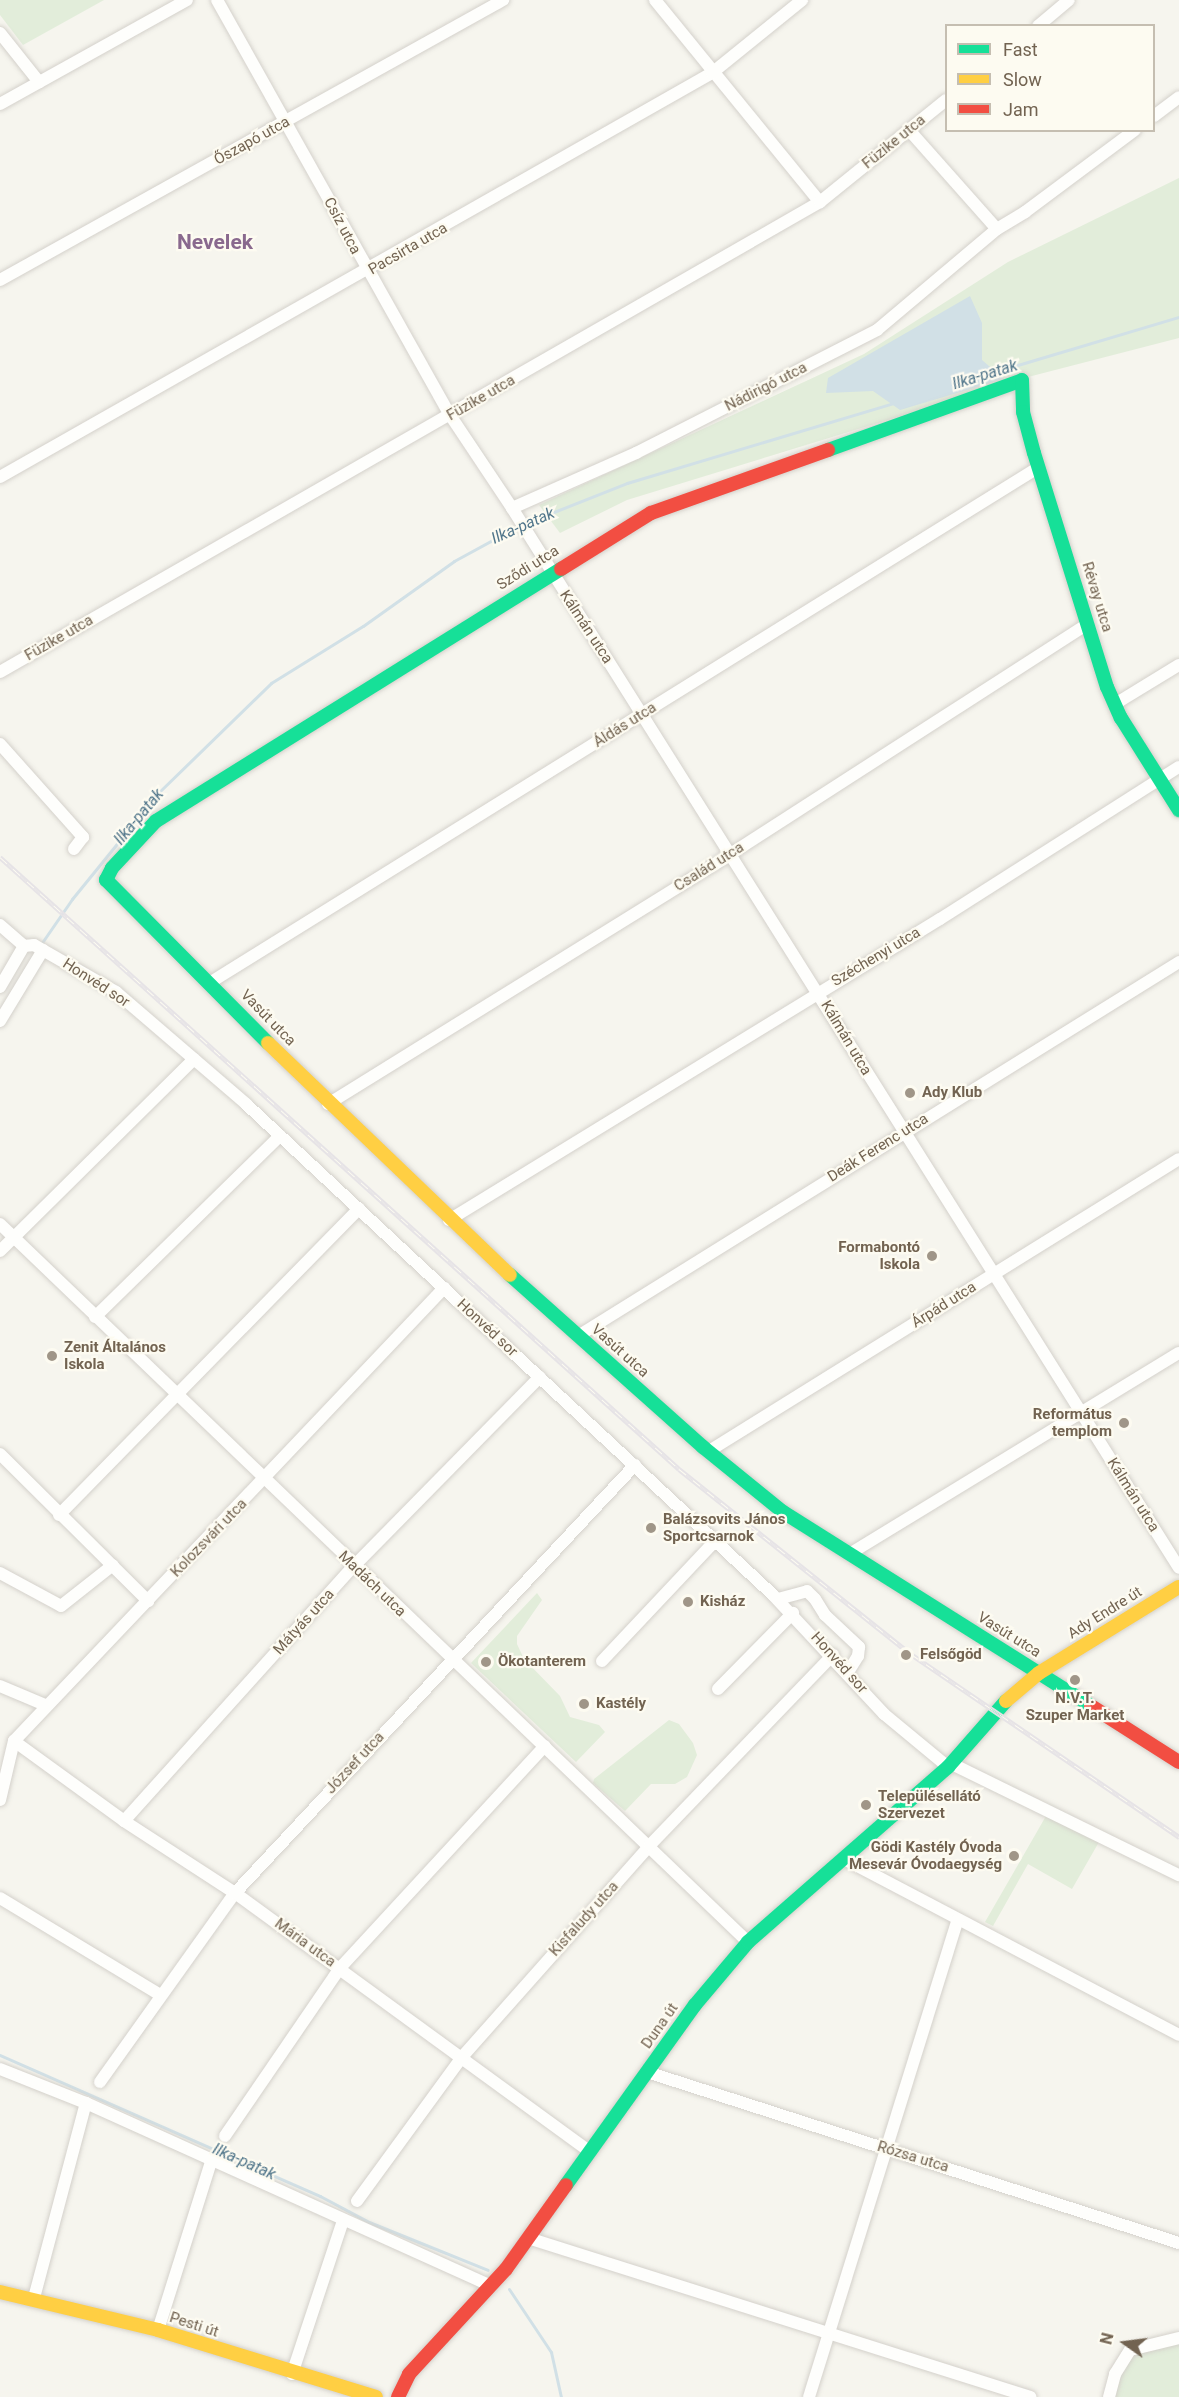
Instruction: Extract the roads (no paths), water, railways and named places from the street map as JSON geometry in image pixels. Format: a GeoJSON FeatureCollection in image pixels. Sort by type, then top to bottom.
{"type":"FeatureCollection","features":[{"type":"Feature","properties":{"kind":"street"},"geometry":{"type":"LineString","coordinates":[[0,104],[187,0]]}},
{"type":"Feature","properties":{"kind":"street","name":"Csíz utca"},"geometry":{"type":"LineString","coordinates":[[218,0],[367,272],[450,415],[515,513]]}},
{"type":"Feature","properties":{"kind":"street","name":"Őszapó utca"},"geometry":{"type":"LineString","coordinates":[[0,280],[286,123],[503,0]]}},
{"type":"Feature","properties":{"kind":"street"},"geometry":{"type":"LineString","coordinates":[[655,0],[712,73],[820,202]]}},
{"type":"Feature","properties":{"kind":"street","name":"Pacsirta utca"},"geometry":{"type":"LineString","coordinates":[[0,477],[367,272],[712,73],[801,0]]}},
{"type":"Feature","properties":{"kind":"street"},"geometry":{"type":"LineString","coordinates":[[1040,24],[1069,0]]}},
{"type":"Feature","properties":{"kind":"street"},"geometry":{"type":"LineString","coordinates":[[0,33],[39,82]]}},
{"type":"Feature","properties":{"kind":"street"},"geometry":{"type":"LineString","coordinates":[[1155,115],[1179,97]]}},
{"type":"Feature","properties":{"kind":"street","name":"Füzike utca"},"geometry":{"type":"LineString","coordinates":[[0,672],[820,202],[945,101]]}},
{"type":"Feature","properties":{"kind":"street"},"geometry":{"type":"LineString","coordinates":[[909,130],[997,229]]}},
{"type":"Feature","properties":{"kind":"street","name":"Nádirigó utca"},"geometry":{"type":"LineString","coordinates":[[515,513],[877,330],[997,229],[1025,213],[1132,132]]}},
{"type":"Feature","properties":{"kind":"street","name":"Révay utca"},"geometry":{"type":"LineString","coordinates":[[1022,380],[1023,412],[1115,704],[1179,810]]}},
{"type":"Feature","properties":{"kind":"street","name":"Sződi utca"},"geometry":{"type":"LineString","coordinates":[[106,880],[112,868],[156,821],[551,572],[651,513],[1022,380]]}},
{"type":"Feature","properties":{"kind":"street","name":"Áldás utca"},"geometry":{"type":"LineString","coordinates":[[211,982],[1039,467]]}},
{"type":"Feature","properties":{"kind":"street","name":"Kálmán utca"},"geometry":{"type":"LineString","coordinates":[[515,513],[531,543],[818,992],[1179,1568]]}},
{"type":"Feature","properties":{"kind":"street","name":"Család utca"},"geometry":{"type":"LineString","coordinates":[[328,1104],[729,855],[1088,624]]}},
{"type":"Feature","properties":{"kind":"street"},"geometry":{"type":"LineString","coordinates":[[1115,704],[1179,665]]}},
{"type":"Feature","properties":{"kind":"street"},"geometry":{"type":"LineString","coordinates":[[0,744],[83,837],[74,849]]}},
{"type":"Feature","properties":{"kind":"street","name":"Széchenyi utca"},"geometry":{"type":"LineString","coordinates":[[449,1220],[1179,767]]}},
{"type":"Feature","properties":{"kind":"street","name":"Vasút utca"},"geometry":{"type":"LineString","coordinates":[[106,880],[211,982],[328,1104],[449,1220],[709,1451],[783,1512],[1039,1673],[1074,1699],[1179,1762]]}},
{"type":"Feature","properties":{"kind":"street","name":"Honvéd sor"},"geometry":{"type":"LineString","coordinates":[[0,925],[116,992],[194,1059],[716,1540],[833,1655],[884,1714],[950,1766],[1179,1875]]}},
{"type":"Feature","properties":{"kind":"street"},"geometry":{"type":"LineString","coordinates":[[0,987],[36,947]]}},
{"type":"Feature","properties":{"kind":"street"},"geometry":{"type":"LineString","coordinates":[[0,1021],[36,947]]}},
{"type":"Feature","properties":{"kind":"street","name":"Deák Ferenc utca"},"geometry":{"type":"LineString","coordinates":[[578,1336],[1179,962]]}},
{"type":"Feature","properties":{"kind":"street"},"geometry":{"type":"LineString","coordinates":[[0,1251],[194,1059]]}},
{"type":"Feature","properties":{"kind":"street"},"geometry":{"type":"LineString","coordinates":[[95,1317],[280,1136]]}},
{"type":"Feature","properties":{"kind":"street","name":"Árpád utca"},"geometry":{"type":"LineString","coordinates":[[709,1451],[1179,1159]]}},
{"type":"Feature","properties":{"kind":"street"},"geometry":{"type":"LineString","coordinates":[[59,1515],[359,1209]]}},
{"type":"Feature","properties":{"kind":"street","name":"Madách utca"},"geometry":{"type":"LineString","coordinates":[[0,1224],[176,1396],[451,1659],[650,1845],[748,1942]]}},
{"type":"Feature","properties":{"kind":"street","name":"Kolozsvári utca"},"geometry":{"type":"LineString","coordinates":[[0,1800],[14,1741],[45,1705],[265,1480],[444,1288]]}},
{"type":"Feature","properties":{"kind":"street"},"geometry":{"type":"LineString","coordinates":[[851,1553],[1082,1415],[1179,1353]]}},
{"type":"Feature","properties":{"kind":"street","name":"Mátyás utca"},"geometry":{"type":"LineString","coordinates":[[124,1821],[354,1566],[540,1377]]}},
{"type":"Feature","properties":{"kind":"street"},"geometry":{"type":"LineString","coordinates":[[0,1454],[148,1601]]}},
{"type":"Feature","properties":{"kind":"street","name":"József utca"},"geometry":{"type":"LineString","coordinates":[[100,2082],[235,1893],[451,1659],[635,1465]]}},
{"type":"Feature","properties":{"kind":"street"},"geometry":{"type":"LineString","coordinates":[[602,1661],[716,1540]]}},
{"type":"Feature","properties":{"kind":"street"},"geometry":{"type":"LineString","coordinates":[[0,1573],[61,1606],[113,1564]]}},
{"type":"Feature","properties":{"kind":"street","name":"Ady Endre út"},"geometry":{"type":"LineString","coordinates":[[994,1713],[1039,1673],[1179,1587]]}},
{"type":"Feature","properties":{"kind":"street"},"geometry":{"type":"LineString","coordinates":[[778,1599],[807,1591],[815,1599],[825,1616],[859,1647],[858,1656],[848,1672]]}},
{"type":"Feature","properties":{"kind":"street"},"geometry":{"type":"LineString","coordinates":[[718,1689],[793,1614]]}},
{"type":"Feature","properties":{"kind":"street","name":"Kisfaludy utca"},"geometry":{"type":"LineString","coordinates":[[357,2201],[462,2056],[650,1845],[833,1655]]}},
{"type":"Feature","properties":{"kind":"street"},"geometry":{"type":"LineString","coordinates":[[0,1686],[45,1705]]}},
{"type":"Feature","properties":{"kind":"street","name":"Duna út"},"geometry":{"type":"LineString","coordinates":[[398,2397],[409,2374],[498,2278],[720,1972],[748,1942],[950,1766],[994,1713]]}},
{"type":"Feature","properties":{"kind":"street","name":"Mária utca"},"geometry":{"type":"LineString","coordinates":[[14,1741],[124,1821],[235,1893],[462,2056],[590,2152]]}},
{"type":"Feature","properties":{"kind":"street"},"geometry":{"type":"LineString","coordinates":[[225,2136],[340,1968],[545,1746]]}},
{"type":"Feature","properties":{"kind":"street"},"geometry":{"type":"LineString","coordinates":[[844,1859],[1179,2035]]}},
{"type":"Feature","properties":{"kind":"street"},"geometry":{"type":"LineString","coordinates":[[0,1898],[160,1995]]}},
{"type":"Feature","properties":{"kind":"street"},"geometry":{"type":"LineString","coordinates":[[809,2397],[958,1920]]}},
{"type":"Feature","properties":{"kind":"street"},"geometry":{"type":"LineString","coordinates":[[0,2069],[86,2103],[343,2221],[498,2278]]}},
{"type":"Feature","properties":{"kind":"street","name":"Rózsa utca"},"geometry":{"type":"LineString","coordinates":[[647,2072],[1179,2242]]}},
{"type":"Feature","properties":{"kind":"street"},"geometry":{"type":"LineString","coordinates":[[34,2298],[86,2103]]}},
{"type":"Feature","properties":{"kind":"street"},"geometry":{"type":"LineString","coordinates":[[158,2330],[212,2159]]}},
{"type":"Feature","properties":{"kind":"street"},"geometry":{"type":"LineString","coordinates":[[292,2374],[343,2221]]}},
{"type":"Feature","properties":{"kind":"street"},"geometry":{"type":"LineString","coordinates":[[528,2238],[1030,2397]]}},
{"type":"Feature","properties":{"kind":"street","name":"Pesti út"},"geometry":{"type":"LineString","coordinates":[[0,2292],[34,2298],[158,2330],[292,2374],[376,2397]]}},
{"type":"Feature","properties":{"kind":"street"},"geometry":{"type":"LineString","coordinates":[[1109,2397],[1115,2374],[1130,2350],[1179,2338]]}},
{"type":"Feature","properties":{"kind":"water"},"geometry":{"type":"Polygon","coordinates":[[[970,296],[982,323],[982,360],[1004,379],[900,410],[873,391],[826,393],[828,378],[970,296]]]}},
{"type":"Feature","properties":{"kind":"waterway","name":"Ilka-patak"},"geometry":{"type":"LineString","coordinates":[[994,372],[1179,317]]}},
{"type":"Feature","properties":{"kind":"waterway","name":"Ilka-patak"},"geometry":{"type":"LineString","coordinates":[[526,523],[627,483],[893,403]]}},
{"type":"Feature","properties":{"kind":"waterway","name":"Ilka-patak"},"geometry":{"type":"LineString","coordinates":[[41,944],[72,899],[158,793],[271,683],[363,626],[454,561],[520,525]]}},
{"type":"Feature","properties":{"kind":"waterway","name":"Ilka-patak"},"geometry":{"type":"LineString","coordinates":[[0,2055],[320,2196],[369,2222],[488,2270]]}},
{"type":"Feature","properties":{"kind":"waterway","name":"Ilka-patak"},"geometry":{"type":"LineString","coordinates":[[509,2289],[551,2352],[561,2397]]}},
{"type":"Feature","properties":{"kind":"railway"},"geometry":{"type":"LineString","coordinates":[[0,857],[679,1469],[911,1654],[1179,1837]]}},
{"type":"Feature","properties":{"kind":"place","name":"Ady Klub"},"geometry":{"type":"Point","coordinates":[910,1093]}},
{"type":"Feature","properties":{"kind":"place","name":"Formabontó Iskola"},"geometry":{"type":"Point","coordinates":[932,1256]}},
{"type":"Feature","properties":{"kind":"place","name":"Zenit Általános Iskola"},"geometry":{"type":"Point","coordinates":[52,1356]}},
{"type":"Feature","properties":{"kind":"place","name":"Református templom"},"geometry":{"type":"Point","coordinates":[1124,1423]}},
{"type":"Feature","properties":{"kind":"place","name":"Balázsovits János Sportcsarnok"},"geometry":{"type":"Point","coordinates":[651,1528]}},
{"type":"Feature","properties":{"kind":"place","name":"Kisház"},"geometry":{"type":"Point","coordinates":[688,1602]}},
{"type":"Feature","properties":{"kind":"place","name":"Felsőgöd"},"geometry":{"type":"Point","coordinates":[906,1655]}},
{"type":"Feature","properties":{"kind":"place","name":"Ökotanterem"},"geometry":{"type":"Point","coordinates":[486,1662]}},
{"type":"Feature","properties":{"kind":"place","name":"N.V.T. Szuper Market"},"geometry":{"type":"Point","coordinates":[1075,1680]}},
{"type":"Feature","properties":{"kind":"place","name":"Kastély"},"geometry":{"type":"Point","coordinates":[584,1704]}},
{"type":"Feature","properties":{"kind":"place","name":"Településellátó Szervezet"},"geometry":{"type":"Point","coordinates":[866,1805]}},
{"type":"Feature","properties":{"kind":"place","name":"Gödi Kastély Óvoda Mesevár Óvodaegység"},"geometry":{"type":"Point","coordinates":[1014,1856]}},
{"type":"Feature","properties":{"kind":"district","name":"Nevelek"},"geometry":{"type":"Point","coordinates":[215,242]}}]}
